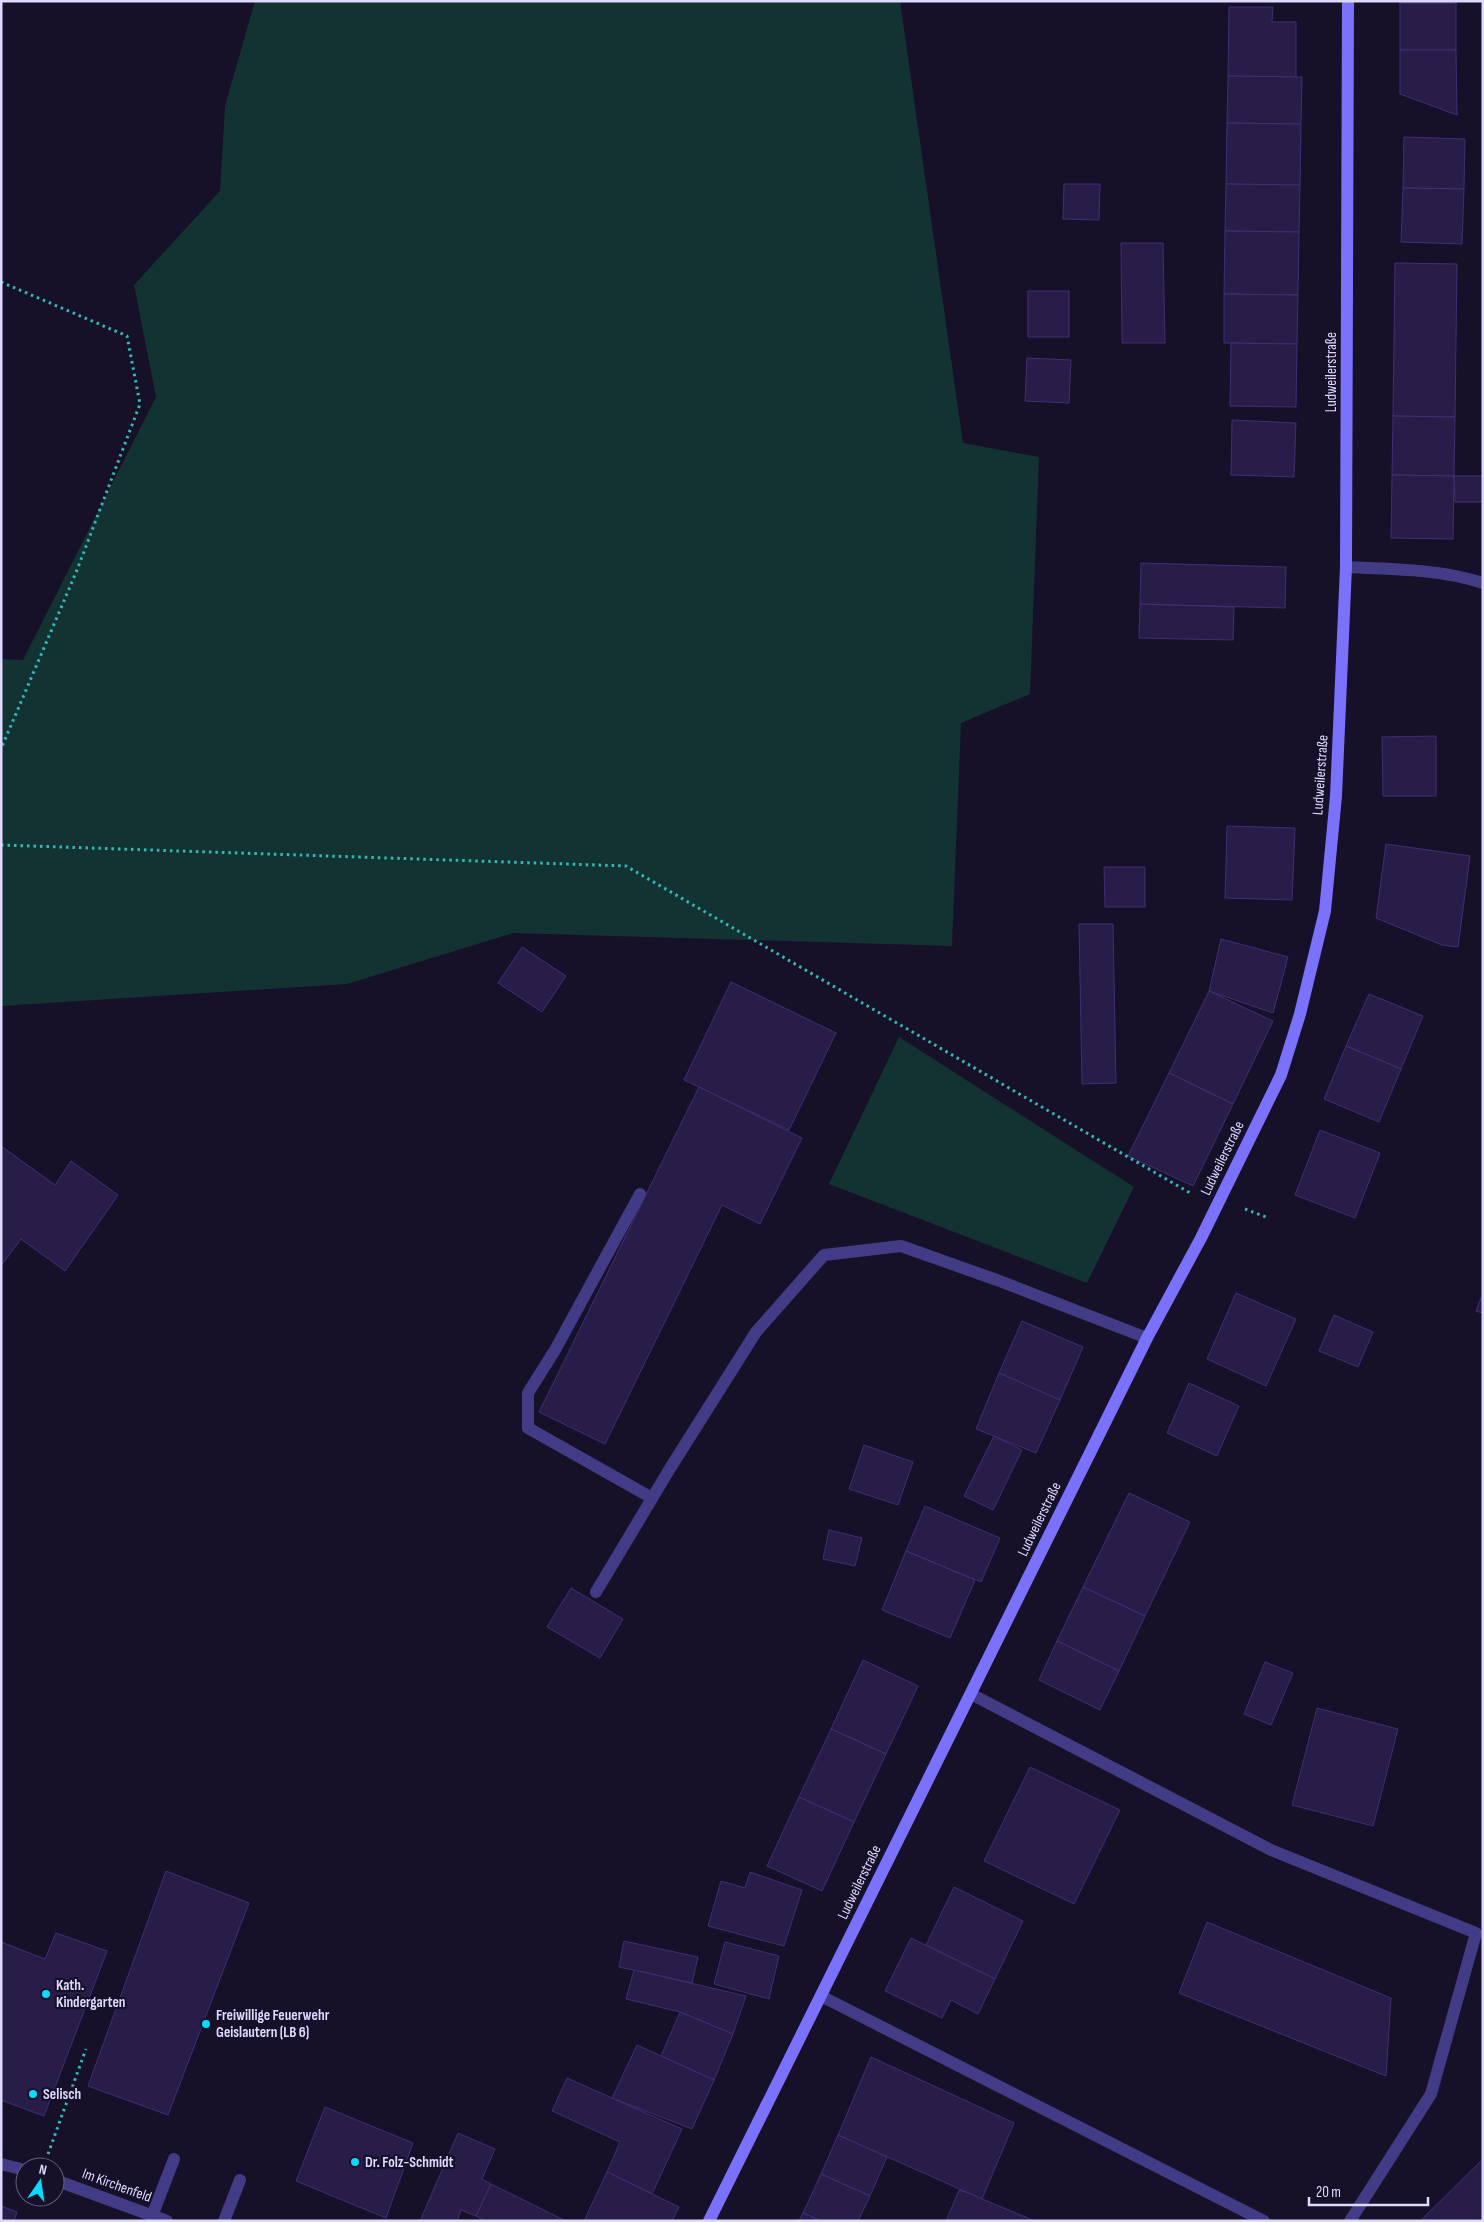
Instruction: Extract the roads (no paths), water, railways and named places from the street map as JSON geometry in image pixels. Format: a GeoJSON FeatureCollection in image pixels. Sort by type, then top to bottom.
{"type":"FeatureCollection","features":[{"type":"Feature","properties":{"kind":"main road","name":"Ludweilerstraße"},"geometry":{"type":"LineString","coordinates":[[709,2221],[1147,1338],[1216,1208],[1281,1074],[1300,1014],[1324,911],[1336,796],[1346,567],[1348,1]]}},
{"type":"Feature","properties":{"kind":"street"},"geometry":{"type":"LineString","coordinates":[[1346,567],[1399,569],[1463,576],[1483,583]]}},
{"type":"Feature","properties":{"kind":"street"},"geometry":{"type":"LineString","coordinates":[[640,1194],[555,1350],[528,1393],[528,1428],[652,1498]]}},
{"type":"Feature","properties":{"kind":"street"},"geometry":{"type":"LineString","coordinates":[[596,1592],[652,1498],[756,1332],[824,1255],[902,1246],[997,1280],[1147,1338]]}},
{"type":"Feature","properties":{"kind":"street"},"geometry":{"type":"LineString","coordinates":[[971,1694],[1271,1850],[1476,1933],[1431,2094],[1350,2221]]}},
{"type":"Feature","properties":{"kind":"street"},"geometry":{"type":"LineString","coordinates":[[820,1996],[1264,2221]]}},
{"type":"Feature","properties":{"kind":"street"},"geometry":{"type":"LineString","coordinates":[[152,2216],[174,2159]]}},
{"type":"Feature","properties":{"kind":"street"},"geometry":{"type":"LineString","coordinates":[[1,2164],[15,2168]]}},
{"type":"Feature","properties":{"kind":"street"},"geometry":{"type":"LineString","coordinates":[[224,2221],[240,2180]]}},
{"type":"Feature","properties":{"kind":"street","name":"Im Kirchenfeld"},"geometry":{"type":"LineString","coordinates":[[65,2184],[166,2221]]}},
{"type":"Feature","properties":{"kind":"place","name":"Kath. Kindergarten"},"geometry":{"type":"Point","coordinates":[46,1994]}},
{"type":"Feature","properties":{"kind":"place","name":"Freiwillige Feuerwehr Geislautern (LB 6)"},"geometry":{"type":"Point","coordinates":[206,2024]}},
{"type":"Feature","properties":{"kind":"place","name":"Selisch"},"geometry":{"type":"Point","coordinates":[33,2094]}},
{"type":"Feature","properties":{"kind":"place","name":"Dr. Folz-Schmidt"},"geometry":{"type":"Point","coordinates":[355,2162]}}]}
